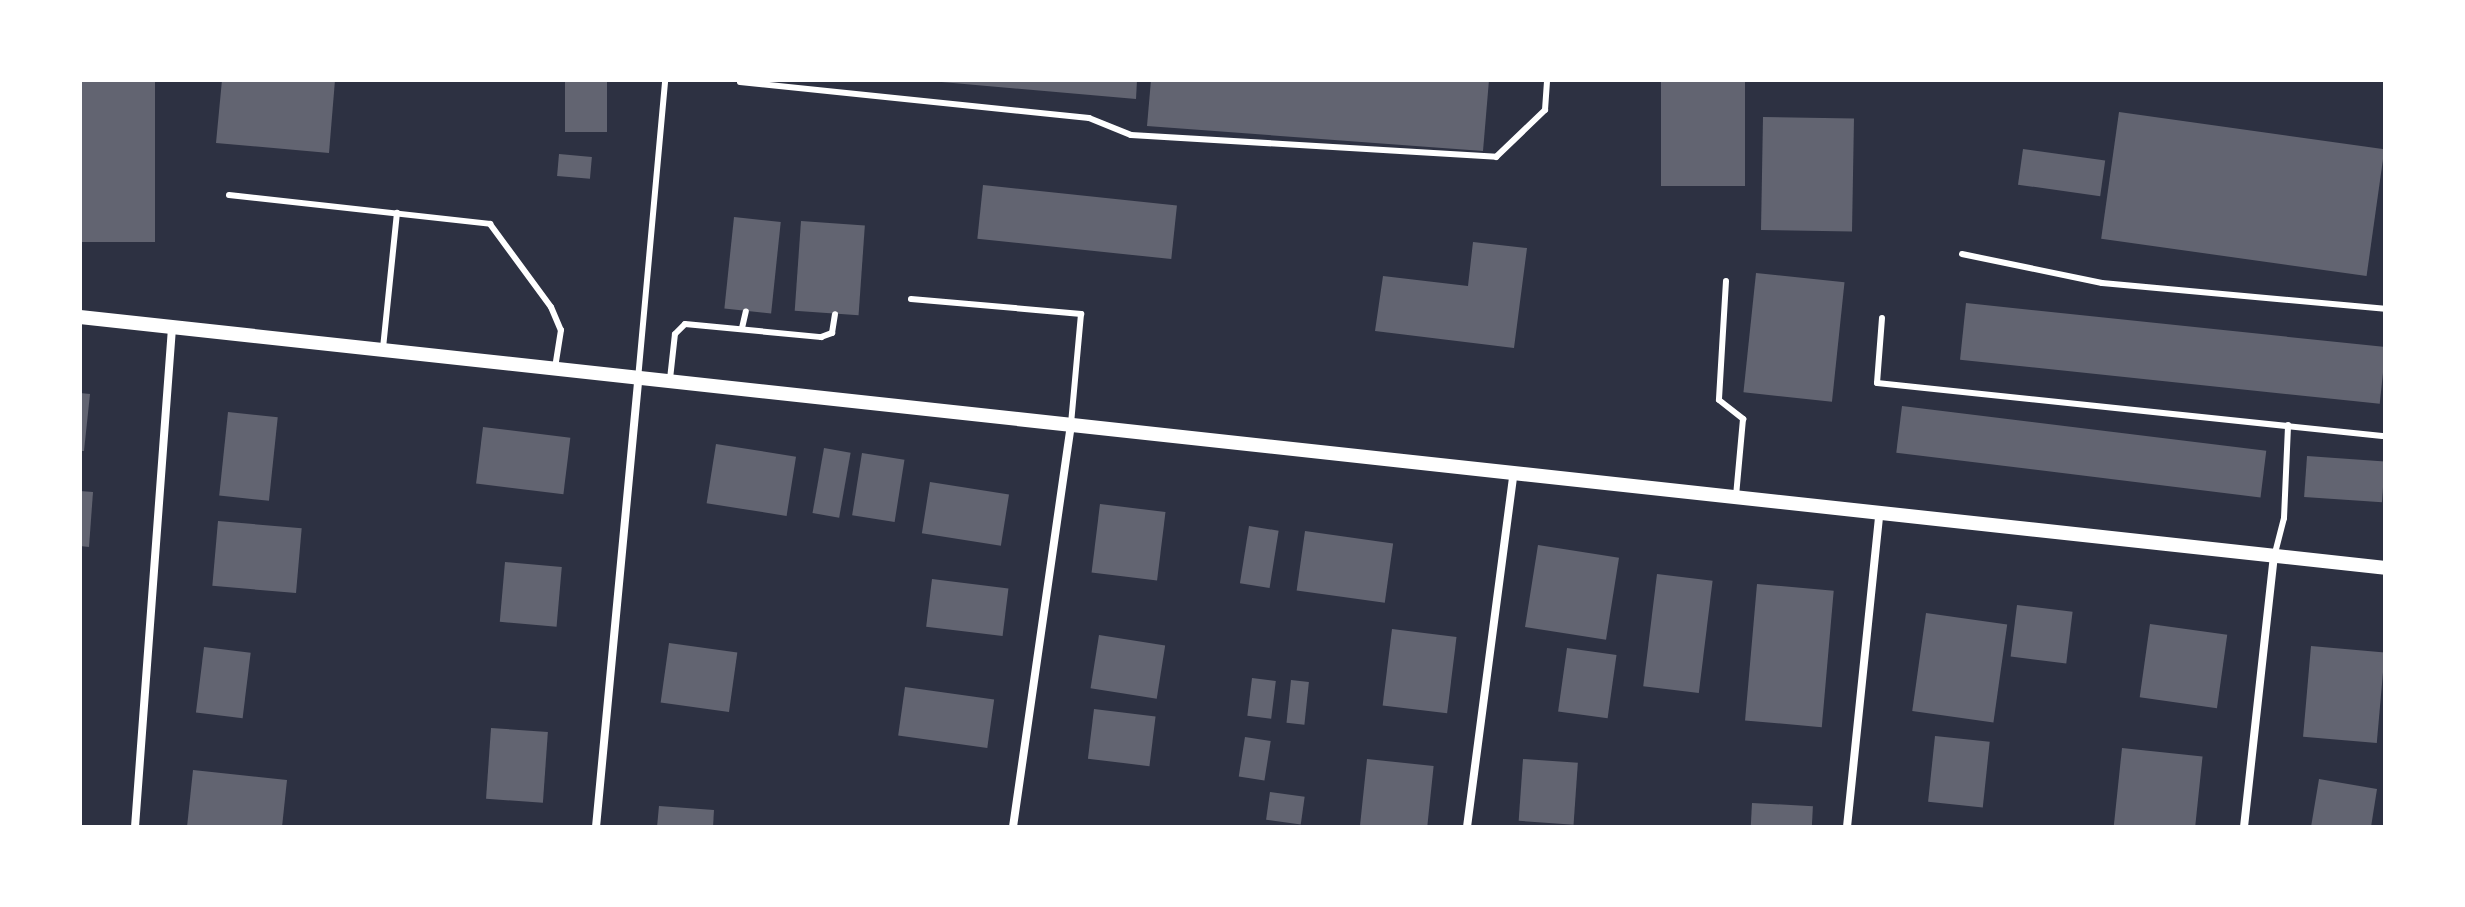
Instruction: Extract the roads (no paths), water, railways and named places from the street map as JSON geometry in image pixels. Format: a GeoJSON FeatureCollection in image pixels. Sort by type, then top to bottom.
{"type":"FeatureCollection","features":[{"type":"Feature","properties":{"kind":"street"},"geometry":{"type":"LineString","coordinates":[[80,317],[1513,476],[2385,568]]}},
{"type":"Feature","properties":{"kind":"street"},"geometry":{"type":"LineString","coordinates":[[135,827],[172,328]]}},
{"type":"Feature","properties":{"kind":"street"},"geometry":{"type":"LineString","coordinates":[[596,827],[638,380]]}},
{"type":"Feature","properties":{"kind":"street"},"geometry":{"type":"LineString","coordinates":[[1013,827],[1071,426]]}},
{"type":"Feature","properties":{"kind":"street"},"geometry":{"type":"LineString","coordinates":[[1467,827],[1513,476]]}},
{"type":"Feature","properties":{"kind":"street"},"geometry":{"type":"LineString","coordinates":[[1847,827],[1879,515]]}},
{"type":"Feature","properties":{"kind":"street"},"geometry":{"type":"LineString","coordinates":[[2244,827],[2274,557]]}},
{"type":"Feature","properties":{"kind":"lane"},"geometry":{"type":"LineString","coordinates":[[638,380],[665,80]]}},
{"type":"Feature","properties":{"kind":"lane"},"geometry":{"type":"LineString","coordinates":[[740,82],[1089,118],[1131,135],[1496,157],[1545,110],[1547,80]]}},
{"type":"Feature","properties":{"kind":"lane"},"geometry":{"type":"LineString","coordinates":[[229,195],[490,224],[551,307],[561,330],[555,370]]}},
{"type":"Feature","properties":{"kind":"lane"},"geometry":{"type":"LineString","coordinates":[[382,351],[397,213]]}},
{"type":"Feature","properties":{"kind":"lane"},"geometry":{"type":"LineString","coordinates":[[1962,254],[2102,283],[2385,309]]}},
{"type":"Feature","properties":{"kind":"lane"},"geometry":{"type":"LineString","coordinates":[[1726,281],[1719,400],[1743,419],[1735,499]]}},
{"type":"Feature","properties":{"kind":"lane"},"geometry":{"type":"LineString","coordinates":[[911,299],[1081,314],[1071,426]]}},
{"type":"Feature","properties":{"kind":"lane"},"geometry":{"type":"LineString","coordinates":[[742,328],[746,311]]}},
{"type":"Feature","properties":{"kind":"lane"},"geometry":{"type":"LineString","coordinates":[[669,383],[675,334],[685,324],[821,337],[832,333],[835,314]]}},
{"type":"Feature","properties":{"kind":"lane"},"geometry":{"type":"LineString","coordinates":[[1882,318],[1877,383],[2382,436]]}},
{"type":"Feature","properties":{"kind":"lane"},"geometry":{"type":"LineString","coordinates":[[2274,557],[2284,518],[2288,425]]}}]}
